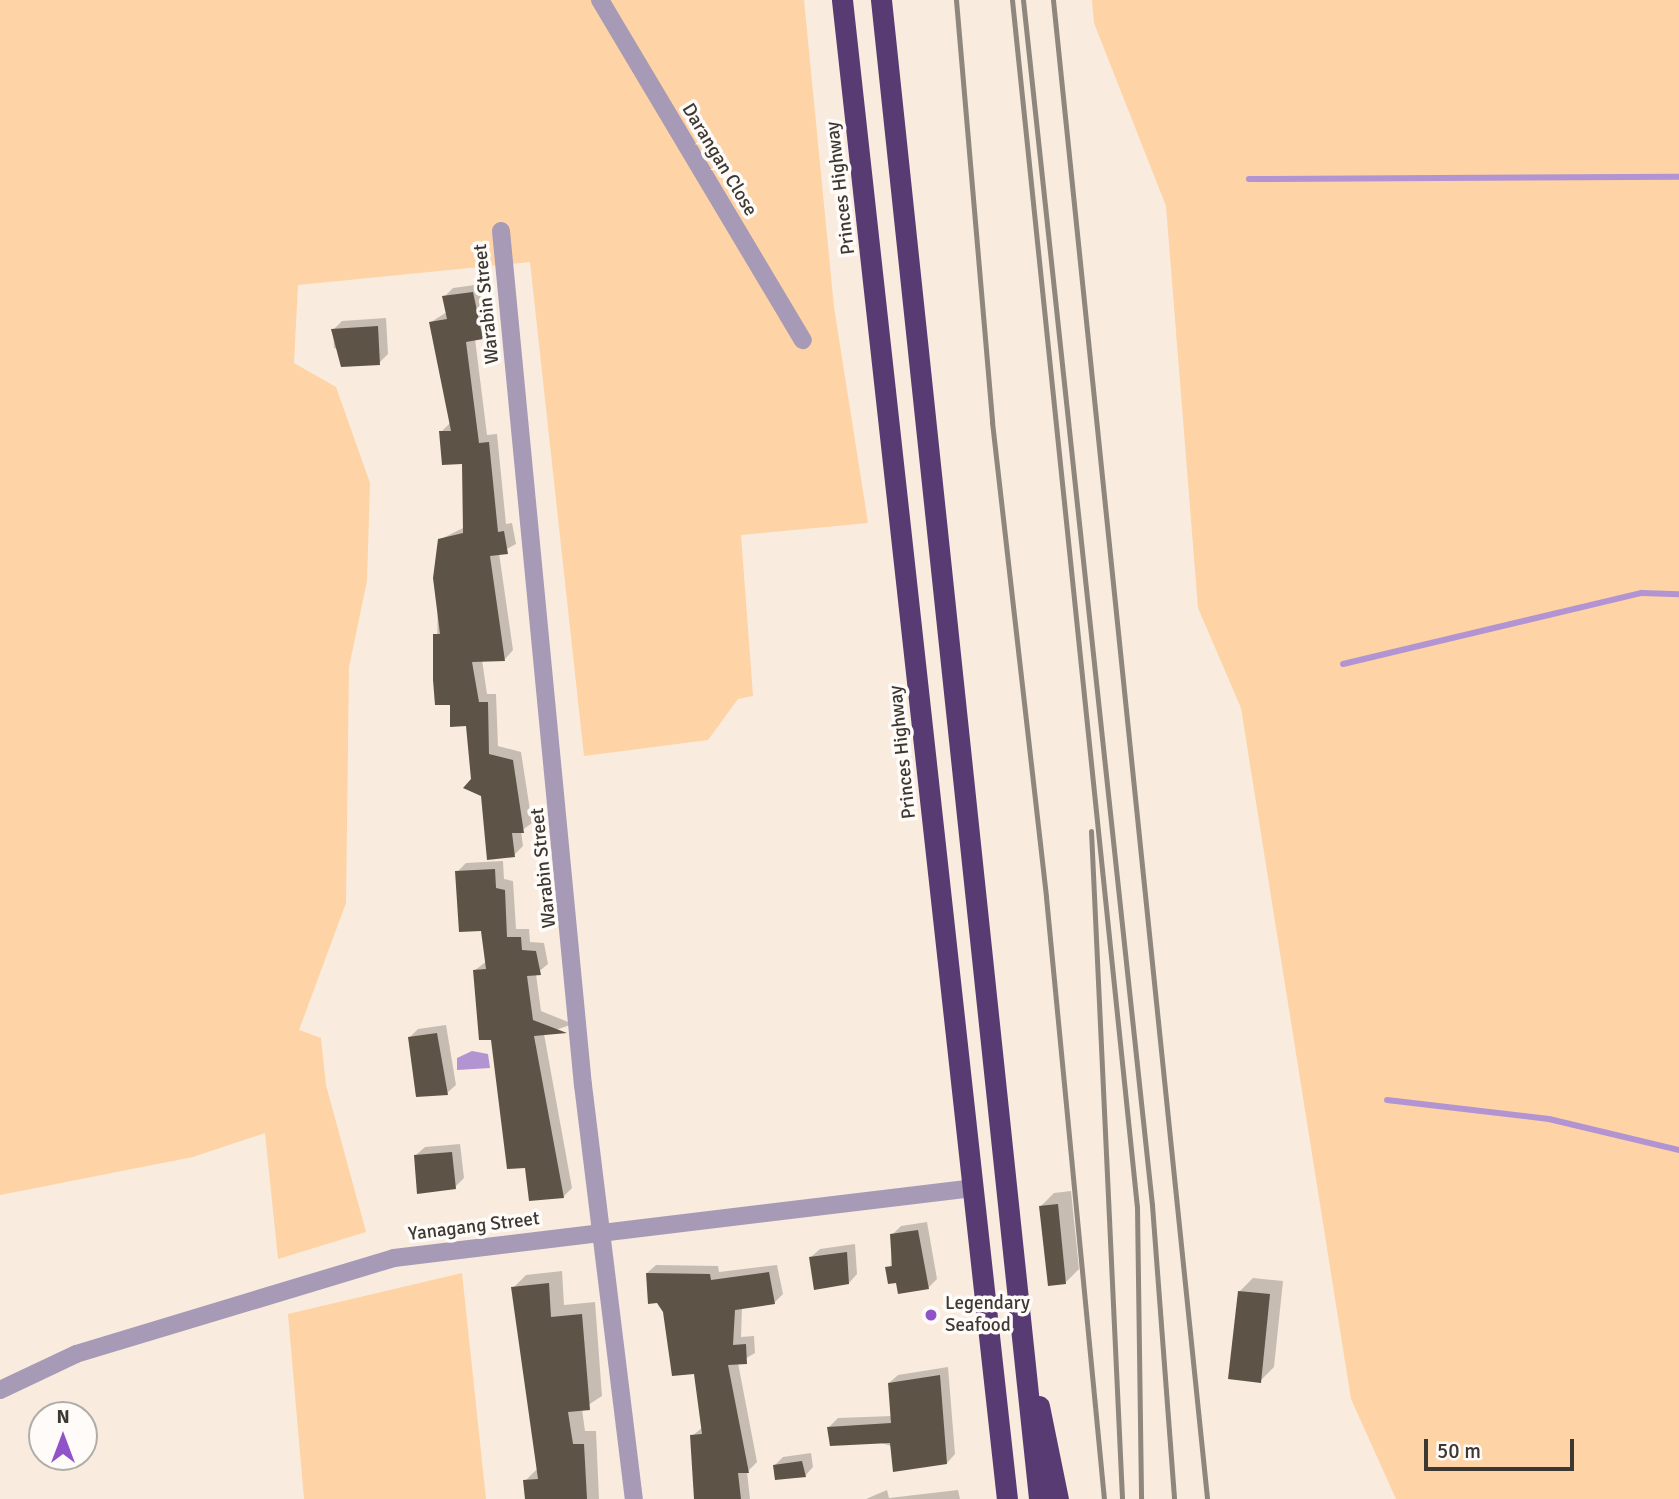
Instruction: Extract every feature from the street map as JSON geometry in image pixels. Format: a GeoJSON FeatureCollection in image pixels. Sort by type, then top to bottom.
{"type":"FeatureCollection","features":[{"type":"Feature","properties":{"kind":"highway","name":"Princes Highway"},"geometry":{"type":"LineString","coordinates":[[842,0],[1007,1499]]}},
{"type":"Feature","properties":{"kind":"highway"},"geometry":{"type":"LineString","coordinates":[[881,0],[1039,1499]]}},
{"type":"Feature","properties":{"kind":"highway"},"geometry":{"type":"LineString","coordinates":[[1015,1288],[1058,1499]]}},
{"type":"Feature","properties":{"kind":"street","name":"Darangan Close"},"geometry":{"type":"LineString","coordinates":[[600,0],[803,341]]}},
{"type":"Feature","properties":{"kind":"street","name":"Warabin Street"},"geometry":{"type":"LineString","coordinates":[[501,232],[583,1084],[606,1231],[634,1499]]}},
{"type":"Feature","properties":{"kind":"street","name":"Yanagang Street"},"geometry":{"type":"LineString","coordinates":[[0,1390],[76,1354],[367,1265],[606,1231],[973,1188]]}},
{"type":"Feature","properties":{"kind":"shaded area"},"geometry":{"type":"Polygon","coordinates":[[[0,0],[804,0],[834,307],[868,523],[741,535],[753,696],[738,699],[708,740],[584,756],[530,262],[298,285],[294,363],[336,387],[370,483],[367,581],[349,667],[346,903],[299,1030],[321,1038],[326,1085],[366,1232],[278,1259],[265,1133],[193,1157],[0,1195],[0,0]]]}},
{"type":"Feature","properties":{"kind":"shaded area"},"geometry":{"type":"Polygon","coordinates":[[[1092,0],[1679,0],[1679,1499],[1396,1499],[1351,1399],[1241,708],[1198,608],[1166,206],[1094,23],[1092,0]]]}},
{"type":"Feature","properties":{"kind":"shaded area"},"geometry":{"type":"Polygon","coordinates":[[[472,1051],[488,1054],[490,1068],[457,1070],[457,1058],[472,1051]]]}},
{"type":"Feature","properties":{"kind":"shaded area"},"geometry":{"type":"Polygon","coordinates":[[[462,1273],[486,1499],[304,1499],[288,1314],[462,1273]]]}},
{"type":"Feature","properties":{"kind":"building"},"geometry":{"type":"Polygon","coordinates":[[[473,292],[483,339],[466,342],[479,443],[489,442],[498,532],[504,531],[508,554],[490,556],[505,661],[472,662],[479,702],[488,702],[489,754],[513,760],[524,833],[512,833],[515,857],[487,860],[481,796],[463,788],[471,779],[466,726],[450,727],[450,705],[435,705],[433,680],[433,634],[440,634],[433,578],[438,539],[463,533],[462,464],[442,465],[439,431],[451,431],[429,322],[447,319],[442,296],[473,292]]]}},
{"type":"Feature","properties":{"kind":"building"},"geometry":{"type":"Polygon","coordinates":[[[378,326],[380,365],[341,367],[331,329],[378,326]]]}},
{"type":"Feature","properties":{"kind":"building"},"geometry":{"type":"Polygon","coordinates":[[[495,869],[496,888],[505,890],[507,937],[521,937],[522,950],[536,951],[541,975],[527,976],[533,1020],[567,1033],[534,1036],[564,1198],[529,1201],[525,1168],[507,1169],[491,1040],[479,1040],[473,970],[486,969],[481,931],[459,932],[455,871],[495,869]]]}},
{"type":"Feature","properties":{"kind":"building"},"geometry":{"type":"Polygon","coordinates":[[[437,1033],[448,1095],[416,1097],[408,1037],[437,1033]]]}},
{"type":"Feature","properties":{"kind":"building"},"geometry":{"type":"Polygon","coordinates":[[[452,1152],[456,1189],[417,1194],[414,1155],[452,1152]]]}},
{"type":"Feature","properties":{"kind":"building"},"geometry":{"type":"Polygon","coordinates":[[[1058,1204],[1066,1284],[1048,1286],[1039,1206],[1058,1204]]]}},
{"type":"Feature","properties":{"kind":"building"},"geometry":{"type":"Polygon","coordinates":[[[918,1230],[929,1289],[898,1294],[896,1283],[888,1284],[885,1267],[892,1266],[890,1234],[918,1230]]]}},
{"type":"Feature","properties":{"kind":"building"},"geometry":{"type":"Polygon","coordinates":[[[847,1252],[849,1284],[814,1290],[809,1257],[847,1252]]]}},
{"type":"Feature","properties":{"kind":"building"},"geometry":{"type":"Polygon","coordinates":[[[769,1272],[775,1304],[735,1310],[733,1345],[746,1344],[747,1364],[728,1365],[749,1473],[738,1473],[741,1499],[694,1499],[690,1435],[702,1434],[694,1374],[672,1376],[663,1312],[657,1303],[648,1304],[646,1273],[710,1274],[711,1280],[769,1272]]]}},
{"type":"Feature","properties":{"kind":"building"},"geometry":{"type":"Polygon","coordinates":[[[549,1283],[551,1317],[582,1314],[590,1410],[568,1412],[573,1444],[584,1444],[587,1499],[525,1499],[523,1480],[538,1479],[511,1287],[549,1283]]]}},
{"type":"Feature","properties":{"kind":"building"},"geometry":{"type":"Polygon","coordinates":[[[1238,1291],[1270,1294],[1261,1383],[1228,1379],[1238,1291]]]}},
{"type":"Feature","properties":{"kind":"building"},"geometry":{"type":"Polygon","coordinates":[[[940,1375],[947,1464],[893,1472],[890,1443],[830,1446],[827,1427],[891,1423],[888,1383],[940,1375]]]}},
{"type":"Feature","properties":{"kind":"building"},"geometry":{"type":"Polygon","coordinates":[[[802,1461],[806,1477],[775,1480],[773,1465],[802,1461]]]}},
{"type":"Feature","properties":{"kind":"waterway"},"geometry":{"type":"LineString","coordinates":[[1249,179],[1679,177]]}},
{"type":"Feature","properties":{"kind":"waterway"},"geometry":{"type":"LineString","coordinates":[[1343,664],[1642,593],[1679,594]]}},
{"type":"Feature","properties":{"kind":"waterway"},"geometry":{"type":"LineString","coordinates":[[1387,1100],[1549,1119],[1679,1150]]}},
{"type":"Feature","properties":{"kind":"railway"},"geometry":{"type":"LineString","coordinates":[[956,0],[992,422],[1046,897],[1104,1499]]}},
{"type":"Feature","properties":{"kind":"railway"},"geometry":{"type":"LineString","coordinates":[[1012,0],[1137,1207],[1141,1499]]}},
{"type":"Feature","properties":{"kind":"railway"},"geometry":{"type":"LineString","coordinates":[[1023,0],[1152,1205],[1174,1499]]}},
{"type":"Feature","properties":{"kind":"railway"},"geometry":{"type":"LineString","coordinates":[[1053,0],[1207,1499]]}},
{"type":"Feature","properties":{"kind":"railway"},"geometry":{"type":"LineString","coordinates":[[1091,831],[1122,1499]]}},
{"type":"Feature","properties":{"kind":"place","name":"Legendary Seafood"},"geometry":{"type":"Point","coordinates":[931,1315]}}]}
